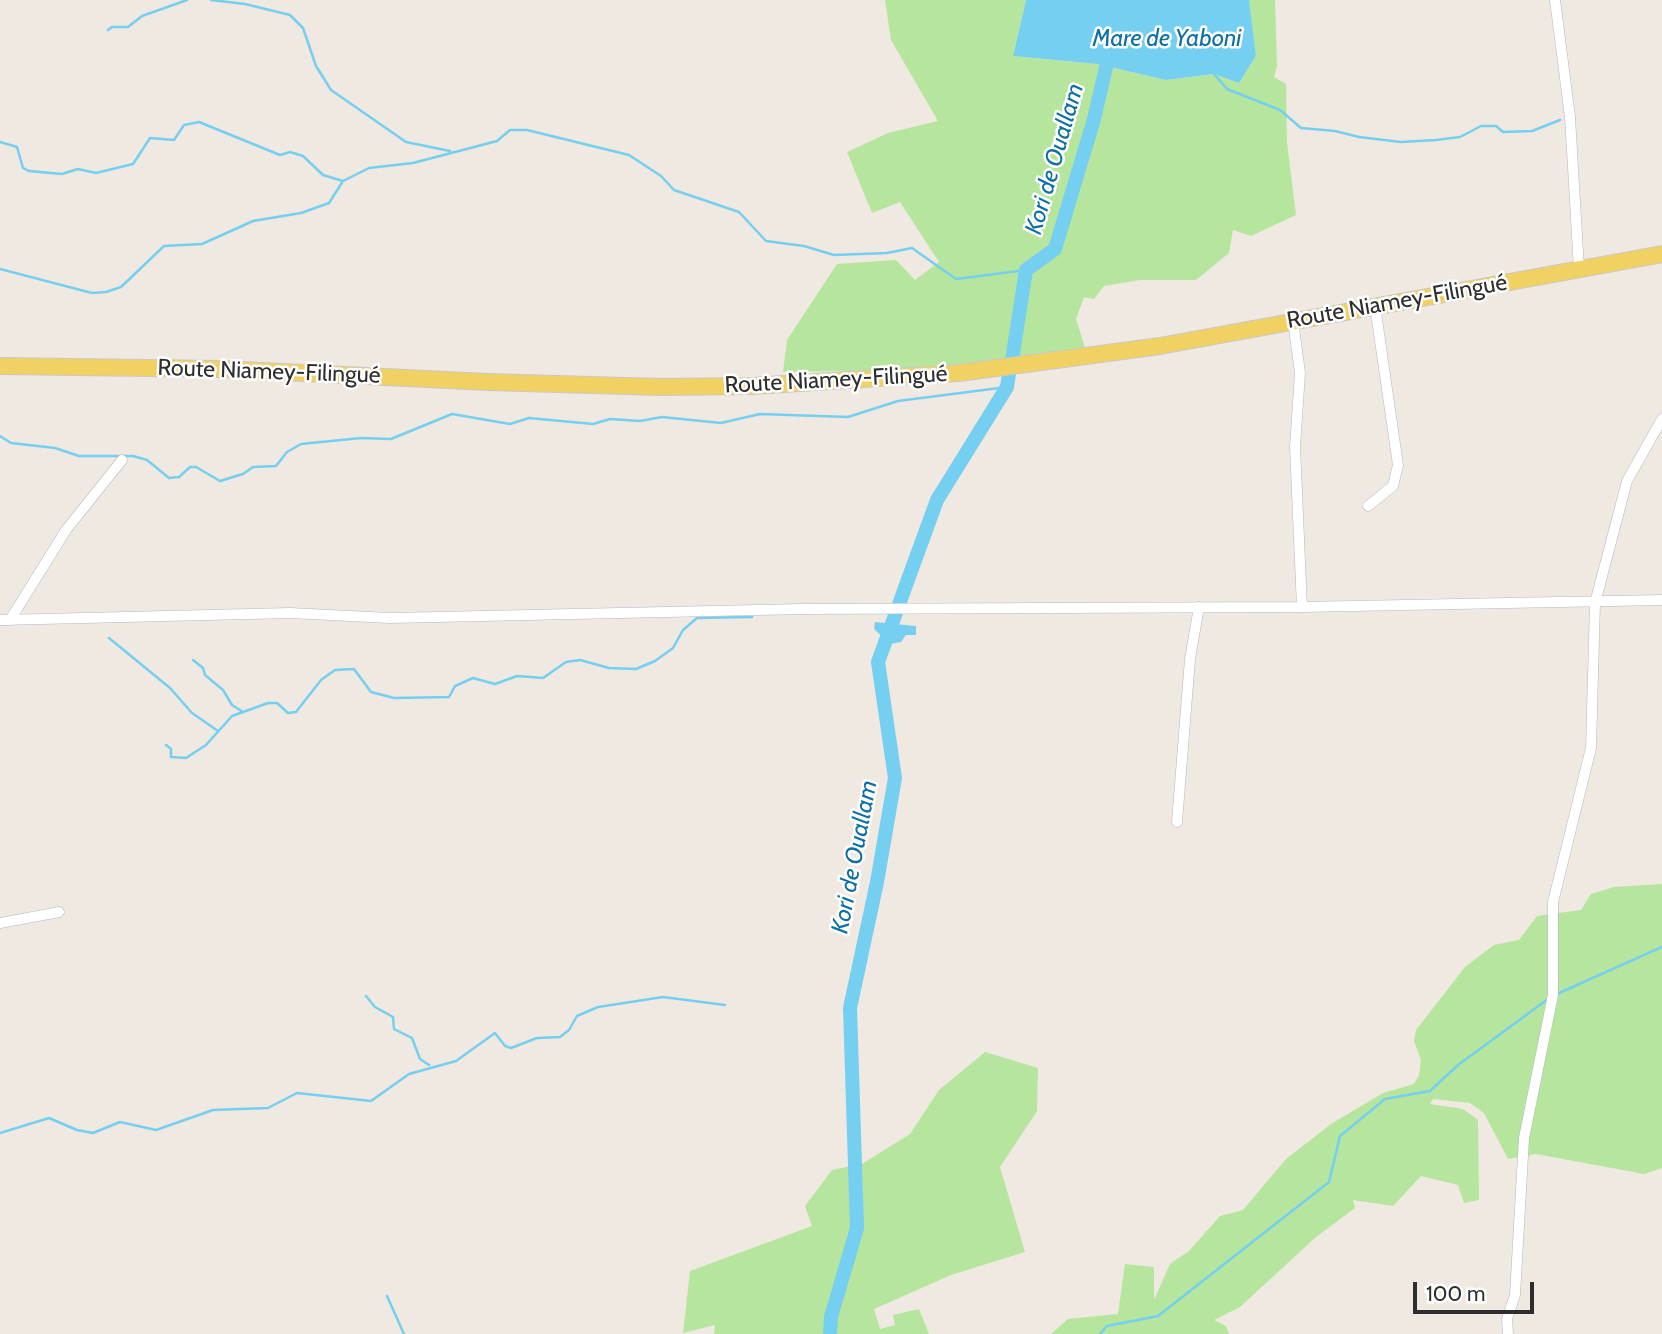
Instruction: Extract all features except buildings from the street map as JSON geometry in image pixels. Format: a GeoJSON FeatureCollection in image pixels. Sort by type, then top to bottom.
{"type":"FeatureCollection","features":[{"type":"Feature","properties":{"kind":"main road","name":"Route Niamey-Filingué"},"geometry":{"type":"LineString","coordinates":[[0,366],[220,369],[488,383],[752,386],[959,373],[1034,364],[1293,321],[1662,254]]}},
{"type":"Feature","properties":{"kind":"street"},"geometry":{"type":"LineString","coordinates":[[1555,0],[1570,117],[1580,269]]}},
{"type":"Feature","properties":{"kind":"street"},"geometry":{"type":"LineString","coordinates":[[1368,506],[1393,486],[1398,466],[1376,306]]}},
{"type":"Feature","properties":{"kind":"street"},"geometry":{"type":"LineString","coordinates":[[1293,321],[1300,373],[1294,447],[1302,607]]}},
{"type":"Feature","properties":{"kind":"street"},"geometry":{"type":"LineString","coordinates":[[1508,1334],[1507,1319],[1515,1295],[1524,1138],[1553,995],[1553,902],[1570,826],[1582,796],[1591,748],[1595,603],[1627,481],[1662,419]]}},
{"type":"Feature","properties":{"kind":"street"},"geometry":{"type":"LineString","coordinates":[[5,620],[66,530],[122,460]]}},
{"type":"Feature","properties":{"kind":"street"},"geometry":{"type":"LineString","coordinates":[[5,620],[290,613],[390,618],[803,609],[1302,607],[1662,600]]}},
{"type":"Feature","properties":{"kind":"street"},"geometry":{"type":"LineString","coordinates":[[1177,822],[1190,659],[1199,607]]}},
{"type":"Feature","properties":{"kind":"street"},"geometry":{"type":"LineString","coordinates":[[0,923],[59,912]]}},
{"type":"Feature","properties":{"kind":"green space"},"geometry":{"type":"Polygon","coordinates":[[[885,0],[1026,0],[1013,56],[1097,64],[1166,80],[1214,74],[1239,83],[1256,56],[1249,0],[1275,0],[1277,66],[1274,77],[1286,84],[1287,143],[1296,215],[1251,236],[1233,230],[1229,253],[1196,280],[1140,280],[1104,286],[1094,299],[1084,297],[1076,319],[1086,351],[911,370],[783,372],[787,340],[837,264],[896,260],[915,280],[939,262],[900,202],[872,213],[847,152],[888,133],[938,121],[891,40],[885,0]]]}},
{"type":"Feature","properties":{"kind":"green space"},"geometry":{"type":"Polygon","coordinates":[[[1662,884],[1662,1168],[1644,1174],[1536,1154],[1508,1159],[1484,1113],[1470,1103],[1433,1099],[1430,1104],[1463,1109],[1478,1120],[1479,1200],[1464,1203],[1458,1185],[1421,1176],[1393,1206],[1353,1200],[1355,1208],[1316,1237],[1240,1307],[1214,1320],[1226,1326],[1229,1334],[1051,1334],[1068,1319],[1118,1314],[1125,1264],[1154,1267],[1154,1300],[1170,1264],[1189,1251],[1220,1216],[1243,1210],[1286,1159],[1331,1124],[1383,1093],[1414,1084],[1419,1075],[1421,1060],[1414,1041],[1416,1030],[1465,967],[1494,945],[1519,940],[1537,916],[1581,910],[1591,894],[1614,887],[1662,884]]]}},
{"type":"Feature","properties":{"kind":"green space"},"geometry":{"type":"Polygon","coordinates":[[[985,1052],[1038,1068],[1037,1111],[1000,1167],[1025,1252],[951,1275],[874,1309],[880,1329],[895,1325],[893,1315],[919,1309],[929,1334],[714,1334],[715,1325],[683,1333],[690,1271],[812,1226],[805,1206],[832,1170],[862,1164],[910,1134],[939,1090],[985,1052]]]}},
{"type":"Feature","properties":{"kind":"water","name":"Mare de Yaboni"},"geometry":{"type":"Polygon","coordinates":[[[1026,0],[1249,0],[1256,56],[1239,83],[1214,74],[1166,80],[1097,64],[1013,56],[1026,0]]]}},
{"type":"Feature","properties":{"kind":"water"},"geometry":{"type":"Polygon","coordinates":[[[875,622],[916,626],[916,635],[906,635],[901,642],[890,644],[874,629],[875,622]]]}},
{"type":"Feature","properties":{"kind":"waterway"},"geometry":{"type":"LineString","coordinates":[[108,30],[112,27],[128,27],[142,16],[187,0]]}},
{"type":"Feature","properties":{"kind":"waterway"},"geometry":{"type":"LineString","coordinates":[[211,0],[245,4],[290,15],[303,28],[316,66],[331,90],[406,142],[450,151]]}},
{"type":"Feature","properties":{"kind":"waterway","name":"Kori de Ouallam"},"geometry":{"type":"LineString","coordinates":[[1012,360],[1026,270],[1055,249],[1094,119],[1110,50]]}},
{"type":"Feature","properties":{"kind":"waterway"},"geometry":{"type":"LineString","coordinates":[[1214,74],[1227,89],[1280,110],[1301,128],[1335,131],[1359,137],[1401,142],[1436,140],[1460,137],[1481,126],[1496,126],[1503,132],[1532,131],[1560,120]]}},
{"type":"Feature","properties":{"kind":"waterway"},"geometry":{"type":"LineString","coordinates":[[0,142],[17,147],[23,168],[29,171],[62,174],[78,169],[96,173],[133,164],[150,138],[174,140],[184,125],[199,122],[280,155],[290,152],[303,156],[323,175],[343,181]]}},
{"type":"Feature","properties":{"kind":"waterway"},"geometry":{"type":"LineString","coordinates":[[0,269],[92,293],[106,292],[121,287],[164,246],[202,244],[253,221],[301,213],[329,203],[343,181],[369,168],[413,163],[497,141],[510,130],[527,130],[629,155],[661,176],[674,190],[739,212],[766,241],[804,246],[834,255],[887,253],[912,248],[956,279],[1026,270]]}},
{"type":"Feature","properties":{"kind":"waterway","name":"Kori de Ouallam"},"geometry":{"type":"LineString","coordinates":[[830,1334],[831,1317],[857,1228],[850,1008],[877,882],[895,778],[878,662],[937,500],[1007,387],[1009,374]]}},
{"type":"Feature","properties":{"kind":"waterway"},"geometry":{"type":"LineString","coordinates":[[0,436],[11,443],[55,448],[79,456],[133,456],[147,460],[169,478],[179,477],[190,467],[196,467],[220,481],[243,474],[253,467],[276,466],[287,452],[301,444],[361,438],[391,439],[452,414],[510,424],[529,418],[593,424],[610,419],[640,421],[662,417],[721,423],[760,414],[848,417],[898,401],[1007,387]]}},
{"type":"Feature","properties":{"kind":"waterway"},"geometry":{"type":"LineString","coordinates":[[166,745],[171,749],[171,757],[186,758],[206,745],[232,716],[268,703],[277,703],[288,713],[296,712],[321,680],[335,670],[354,669],[371,692],[394,698],[449,697],[455,686],[473,678],[495,684],[517,676],[543,678],[566,662],[580,660],[609,668],[636,669],[655,661],[673,648],[683,630],[697,618],[752,617]]}},
{"type":"Feature","properties":{"kind":"waterway"},"geometry":{"type":"LineString","coordinates":[[109,638],[170,688],[192,713],[218,731]]}},
{"type":"Feature","properties":{"kind":"waterway"},"geometry":{"type":"LineString","coordinates":[[193,660],[203,668],[205,675],[223,690],[232,705],[243,712]]}},
{"type":"Feature","properties":{"kind":"waterway"},"geometry":{"type":"LineString","coordinates":[[1557,994],[1662,947]]}},
{"type":"Feature","properties":{"kind":"waterway"},"geometry":{"type":"LineString","coordinates":[[366,996],[375,1007],[393,1017],[394,1029],[412,1038],[420,1059],[429,1065]]}},
{"type":"Feature","properties":{"kind":"waterway"},"geometry":{"type":"LineString","coordinates":[[0,1133],[49,1118],[77,1130],[93,1133],[120,1122],[156,1130],[213,1110],[268,1108],[297,1093],[371,1101],[409,1074],[456,1061],[495,1033],[505,1046],[511,1048],[537,1038],[560,1037],[569,1030],[577,1016],[598,1007],[663,997],[725,1005]]}},
{"type":"Feature","properties":{"kind":"waterway"},"geometry":{"type":"LineString","coordinates":[[1100,1334],[1107,1326],[1158,1316],[1329,1182],[1340,1136],[1385,1099],[1430,1091],[1458,1065],[1548,999]]}},
{"type":"Feature","properties":{"kind":"waterway"},"geometry":{"type":"LineString","coordinates":[[387,1296],[404,1334]]}}]}
